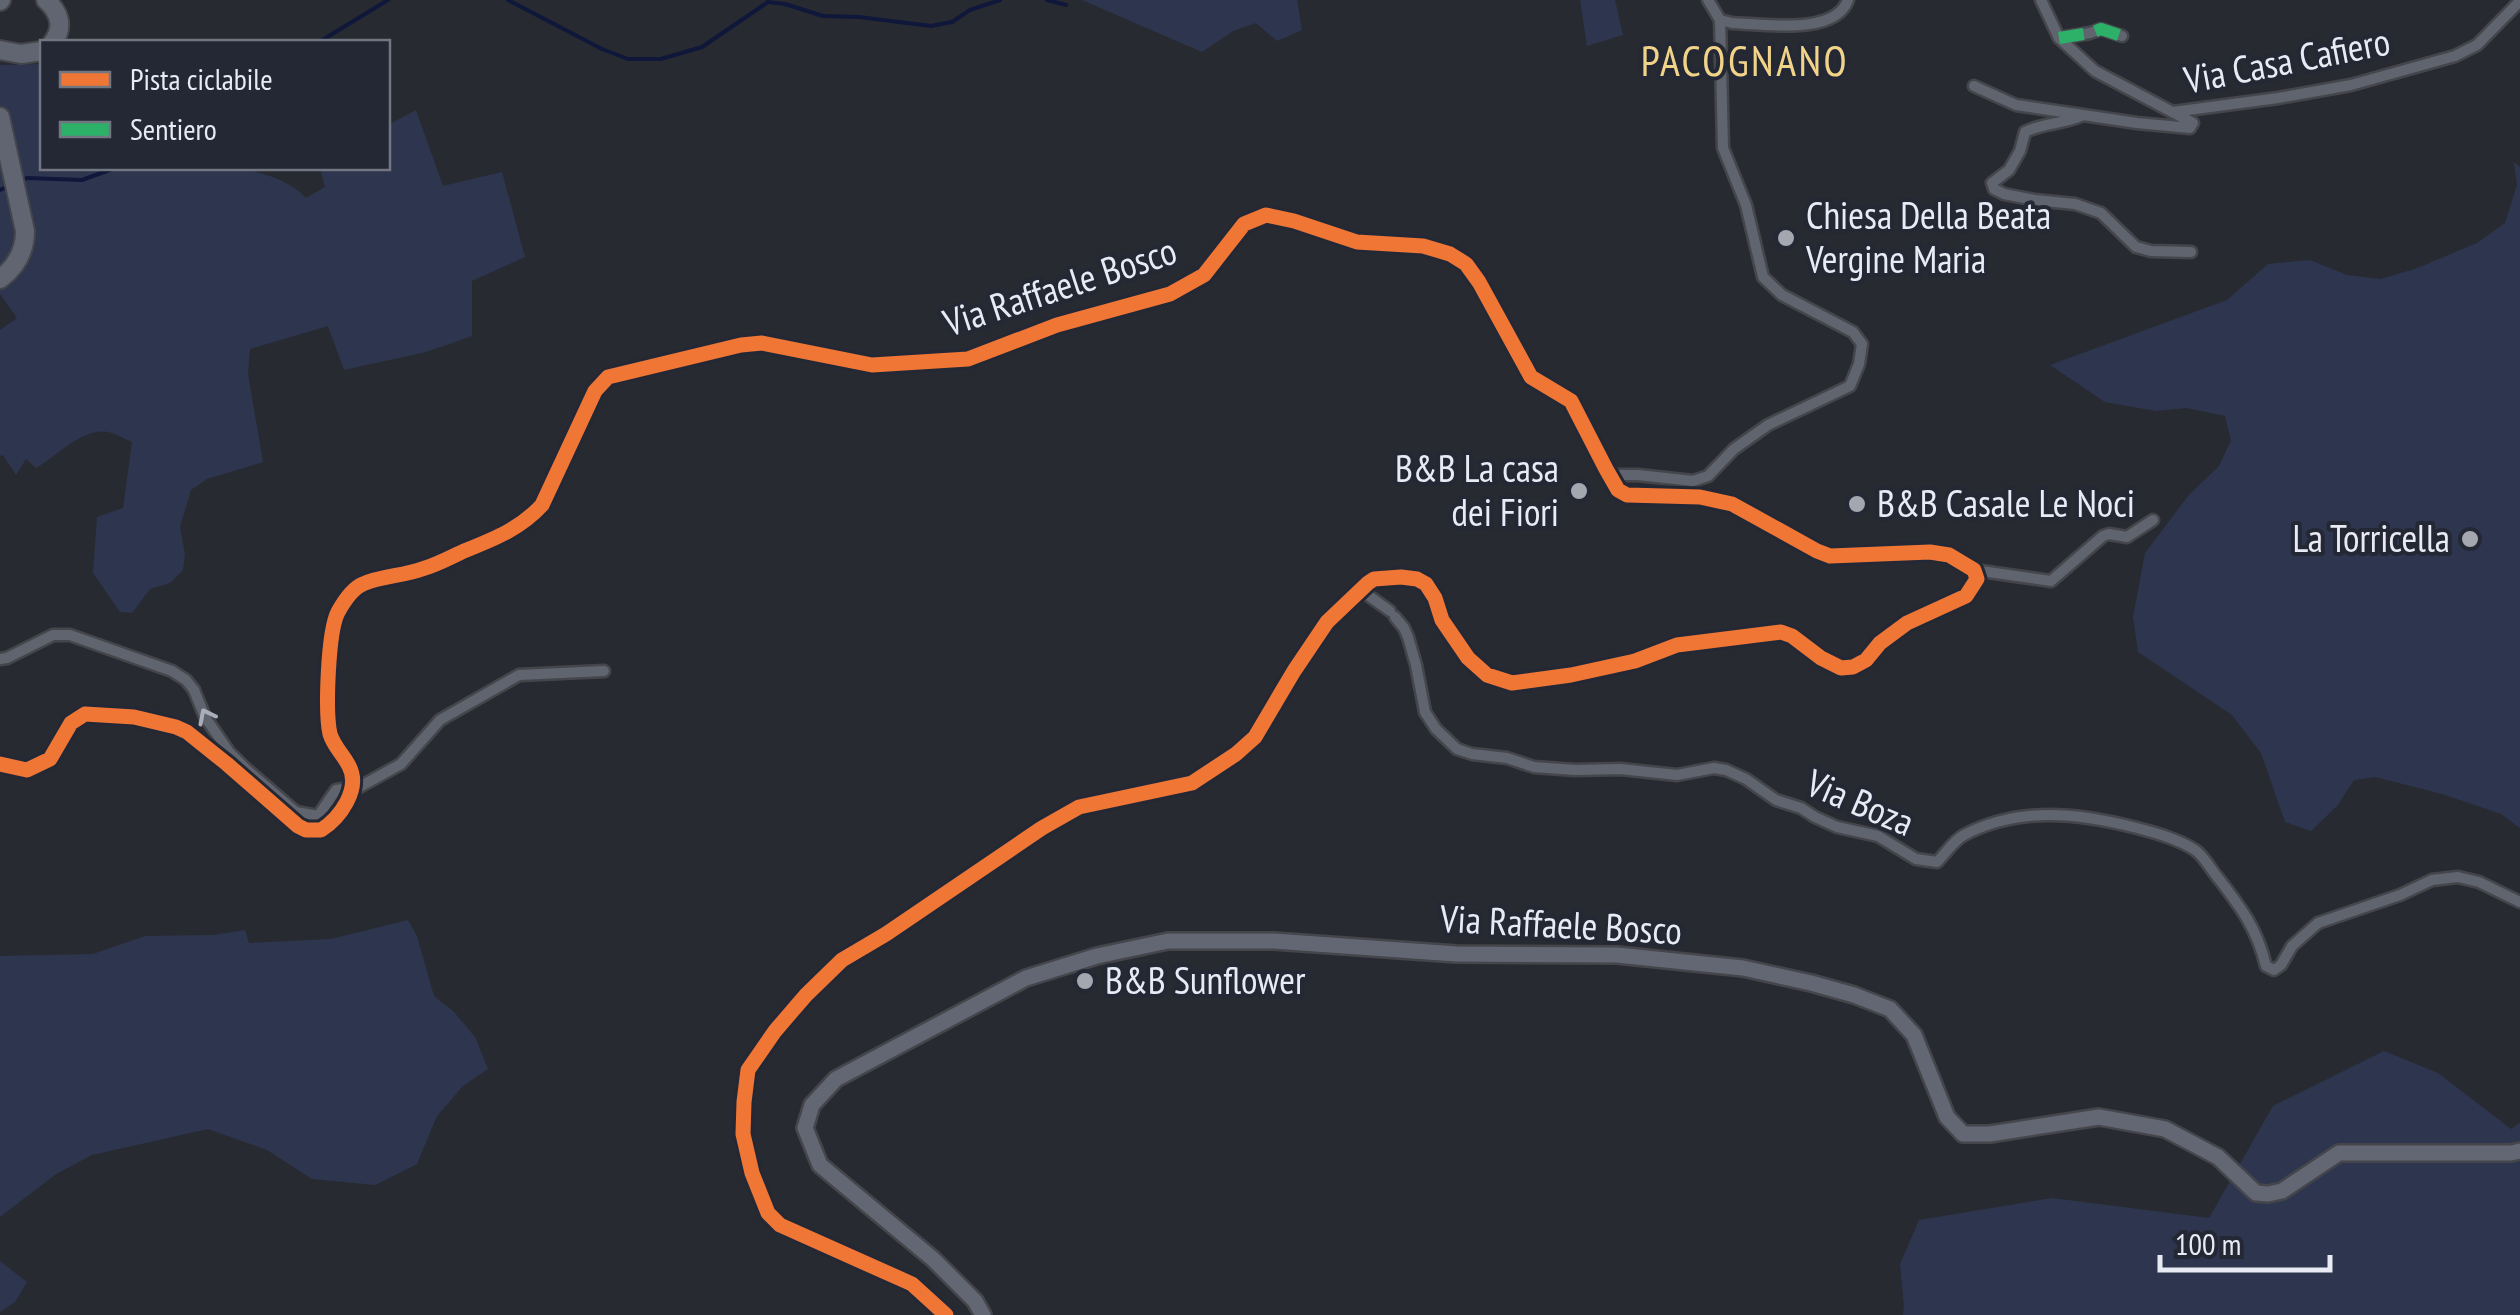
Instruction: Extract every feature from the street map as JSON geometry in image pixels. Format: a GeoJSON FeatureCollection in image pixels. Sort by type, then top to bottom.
{"type":"FeatureCollection","features":[{"type":"Feature","properties":{"kind":"main road"},"geometry":{"type":"LineString","coordinates":[[46,0],[59,16],[57,35]]}},
{"type":"Feature","properties":{"kind":"main road"},"geometry":{"type":"LineString","coordinates":[[0,50],[22,54],[40,51]]}},
{"type":"Feature","properties":{"kind":"main road"},"geometry":{"type":"LineString","coordinates":[[0,117],[21,208],[25,244],[20,257],[0,279]]}},
{"type":"Feature","properties":{"kind":"street"},"geometry":{"type":"LineString","coordinates":[[1708,0],[1720,20],[1722,148],[1746,205],[1763,277],[1782,295],[1853,332],[1862,344],[1859,364],[1850,386],[1768,426],[1734,449],[1708,476],[1693,481],[1638,474],[1610,475],[1618,490],[1627,496],[1700,497],[1732,504],[1830,556],[1930,552],[1949,556],[1974,570],[2051,581],[2103,536],[2127,537],[2153,520]]}},
{"type":"Feature","properties":{"kind":"street"},"geometry":{"type":"LineString","coordinates":[[1720,20],[1817,24],[1843,12],[1848,0]]}},
{"type":"Feature","properties":{"kind":"street"},"geometry":{"type":"LineString","coordinates":[[2041,0],[2059,38],[2094,71],[2172,112]]}},
{"type":"Feature","properties":{"kind":"street","name":"Via Casa Cafiero"},"geometry":{"type":"LineString","coordinates":[[2172,112],[2351,84],[2454,56],[2477,45],[2520,0]]}},
{"type":"Feature","properties":{"kind":"street"},"geometry":{"type":"LineString","coordinates":[[2059,38],[2101,29],[2122,36]]}},
{"type":"Feature","properties":{"kind":"street","name":"Via Casa Cafiero"},"geometry":{"type":"LineString","coordinates":[[1974,86],[2016,105],[2190,128],[2193,123],[2172,112]]}},
{"type":"Feature","properties":{"kind":"street"},"geometry":{"type":"LineString","coordinates":[[2083,115],[2025,132],[2020,151],[2009,170],[1992,183],[1994,189],[2035,200],[2075,204],[2101,213],[2136,247],[2191,252]]}},
{"type":"Feature","properties":{"kind":"street","name":"Via Raffaele Bosco"},"geometry":{"type":"LineString","coordinates":[[352,792],[354,778],[334,745],[328,718],[329,669],[338,610],[362,584],[422,570],[512,531],[531,517],[542,505],[595,392],[608,377],[622,372],[762,343],[872,365],[968,359],[1057,325],[1170,294],[1204,274],[1244,224],[1266,215],[1356,242],[1424,246],[1466,264],[1531,378],[1571,401],[1610,475]]}},
{"type":"Feature","properties":{"kind":"street"},"geometry":{"type":"LineString","coordinates":[[946,1315],[912,1284],[780,1225],[768,1213],[752,1173],[743,1134],[748,1070],[796,1007],[842,960],[1080,807],[1192,782],[1236,754],[1256,737],[1327,622],[1374,579],[1401,577],[1426,584],[1442,620],[1468,658],[1488,675],[1512,683],[1635,661],[1676,645],[1781,632],[1841,668],[1853,667],[1907,623],[1966,596],[1977,580],[1974,570]]}},
{"type":"Feature","properties":{"kind":"street","name":"Via Boza"},"geometry":{"type":"LineString","coordinates":[[1362,587],[1362,592],[1393,614],[1404,628],[1425,712],[1457,749],[1472,754],[1507,758],[1534,767],[1575,770],[1620,769],[1677,775],[1714,768],[1726,770],[1776,800],[1837,827],[1878,836],[1906,855],[1926,861],[1937,862],[1963,836],[2012,818],[2060,814],[2119,823],[2161,835],[2204,858],[2249,918],[2260,940],[2266,966],[2274,970],[2292,946],[2318,923],[2432,880],[2458,877],[2479,882],[2520,902]]}},
{"type":"Feature","properties":{"kind":"street"},"geometry":{"type":"LineString","coordinates":[[0,659],[54,635],[70,635],[149,662],[186,680],[228,752],[296,812],[318,816],[336,790],[352,792]]}},
{"type":"Feature","properties":{"kind":"street"},"geometry":{"type":"LineString","coordinates":[[0,764],[27,770],[50,759],[72,723],[84,714],[134,717],[187,732],[298,826],[315,832],[326,828],[352,792],[401,764],[440,720],[519,675],[604,671]]}},
{"type":"Feature","properties":{"kind":"street","name":"Via Raffaele Bosco"},"geometry":{"type":"LineString","coordinates":[[983,1315],[975,1301],[934,1258],[820,1164],[805,1128],[812,1105],[836,1079],[1026,978],[1097,956],[1168,941],[1274,941],[1456,954],[1616,955],[1743,968],[1811,983],[1890,1009],[1914,1035],[1947,1117],[1963,1134],[1990,1134],[2099,1117],[2166,1129],[2218,1157],[2256,1193],[2282,1191],[2339,1153],[2520,1151]]}},
{"type":"Feature","properties":{"kind":"shaded area"},"geometry":{"type":"Polygon","coordinates":[[[1082,0],[1297,0],[1302,30],[1277,41],[1256,23],[1233,31],[1202,52],[1082,0]]]}},
{"type":"Feature","properties":{"kind":"shaded area"},"geometry":{"type":"Polygon","coordinates":[[[1580,0],[1615,0],[1623,35],[1587,46],[1580,0]]]}},
{"type":"Feature","properties":{"kind":"shaded area"},"geometry":{"type":"Polygon","coordinates":[[[40,64],[40,170],[255,170],[283,181],[306,198],[325,187],[321,170],[390,170],[390,124],[416,110],[443,186],[502,172],[525,257],[472,281],[472,336],[426,352],[344,370],[328,326],[250,349],[248,374],[263,462],[207,479],[191,490],[180,527],[185,554],[183,570],[170,583],[150,589],[132,613],[120,612],[93,573],[97,517],[123,508],[132,442],[109,432],[89,434],[36,468],[26,459],[16,475],[0,456],[0,330],[17,318],[0,294],[0,65],[40,64]]]}},
{"type":"Feature","properties":{"kind":"shaded area"},"geometry":{"type":"Polygon","coordinates":[[[2514,162],[2520,167],[2520,828],[2501,814],[2375,777],[2354,780],[2337,806],[2311,831],[2285,822],[2261,753],[2232,715],[2138,652],[2133,617],[2145,553],[2188,496],[2219,466],[2231,440],[2225,416],[2187,408],[2156,411],[2105,402],[2050,365],[2227,300],[2268,264],[2310,260],[2347,275],[2380,279],[2477,243],[2505,223],[2517,185],[2514,162]]]}},
{"type":"Feature","properties":{"kind":"shaded area"},"geometry":{"type":"Polygon","coordinates":[[[408,920],[417,936],[434,996],[475,1037],[488,1069],[463,1086],[437,1116],[417,1164],[375,1185],[312,1179],[267,1150],[208,1129],[92,1155],[56,1174],[0,1217],[0,956],[93,954],[145,936],[213,935],[245,930],[249,943],[331,939],[408,920]]]}},
{"type":"Feature","properties":{"kind":"shaded area"},"geometry":{"type":"Polygon","coordinates":[[[2384,1051],[2438,1073],[2511,1129],[2520,1123],[2520,1315],[1903,1315],[1900,1264],[1919,1220],[2052,1198],[2209,1218],[2273,1106],[2384,1051]]]}},
{"type":"Feature","properties":{"kind":"shaded area"},"geometry":{"type":"Polygon","coordinates":[[[0,1261],[27,1282],[15,1302],[0,1312],[0,1261]]]}},
{"type":"Feature","properties":{"kind":"waterway"},"geometry":{"type":"LineString","coordinates":[[322,40],[388,0]]}},
{"type":"Feature","properties":{"kind":"waterway"},"geometry":{"type":"LineString","coordinates":[[508,0],[628,59],[661,59],[702,47],[768,2],[823,16],[931,26],[952,22],[970,10],[1000,0]]}},
{"type":"Feature","properties":{"kind":"waterway"},"geometry":{"type":"LineString","coordinates":[[1047,0],[1066,5]]}},
{"type":"Feature","properties":{"kind":"waterway"},"geometry":{"type":"LineString","coordinates":[[18,182],[27,178],[82,180],[110,170]]}},
{"type":"Feature","properties":{"kind":"waterway"},"geometry":{"type":"LineString","coordinates":[[0,190],[10,186]]}},
{"type":"Feature","properties":{"kind":"marked path"},"geometry":{"type":"LineString","coordinates":[[2059,38],[2101,29],[2122,36]]}},
{"type":"Feature","properties":{"kind":"cycle path"},"geometry":{"type":"LineString","coordinates":[[0,764],[27,770],[50,759],[71,723],[85,714],[134,717],[187,732],[298,826],[321,830],[341,811],[352,784],[349,766],[332,739],[328,723],[330,653],[335,622],[343,604],[363,584],[438,563],[525,521],[542,505],[595,391],[608,377],[762,343],[872,365],[968,359],[1057,325],[1170,294],[1204,275],[1244,224],[1266,215],[1357,242],[1423,246],[1450,254],[1466,264],[1531,377],[1571,401],[1618,490],[1627,495],[1700,497],[1732,504],[1830,556],[1930,552],[1949,555],[1974,570],[1977,579],[1966,596],[1907,623],[1853,667],[1841,668],[1781,632],[1677,645],[1635,661],[1512,683],[1487,675],[1468,658],[1442,620],[1426,584],[1401,577],[1374,579],[1327,622],[1255,737],[1236,754],[1192,783],[1079,807],[842,960],[775,1031],[748,1070],[743,1134],[752,1173],[768,1213],[780,1225],[912,1284],[946,1315]]}},
{"type":"Feature","properties":{"kind":"place","name":"Chiesa Della Beata Vergine Maria"},"geometry":{"type":"Point","coordinates":[1786,238]}},
{"type":"Feature","properties":{"kind":"place","name":"B&B La casa dei Fiori"},"geometry":{"type":"Point","coordinates":[1579,491]}},
{"type":"Feature","properties":{"kind":"place","name":"B&B Casale Le Noci"},"geometry":{"type":"Point","coordinates":[1857,504]}},
{"type":"Feature","properties":{"kind":"place","name":"La Torricella"},"geometry":{"type":"Point","coordinates":[2470,539]}},
{"type":"Feature","properties":{"kind":"place","name":"B&B Sunflower"},"geometry":{"type":"Point","coordinates":[1085,981]}},
{"type":"Feature","properties":{"kind":"district","name":"PACOGNANO"},"geometry":{"type":"Point","coordinates":[1745,61]}}]}
